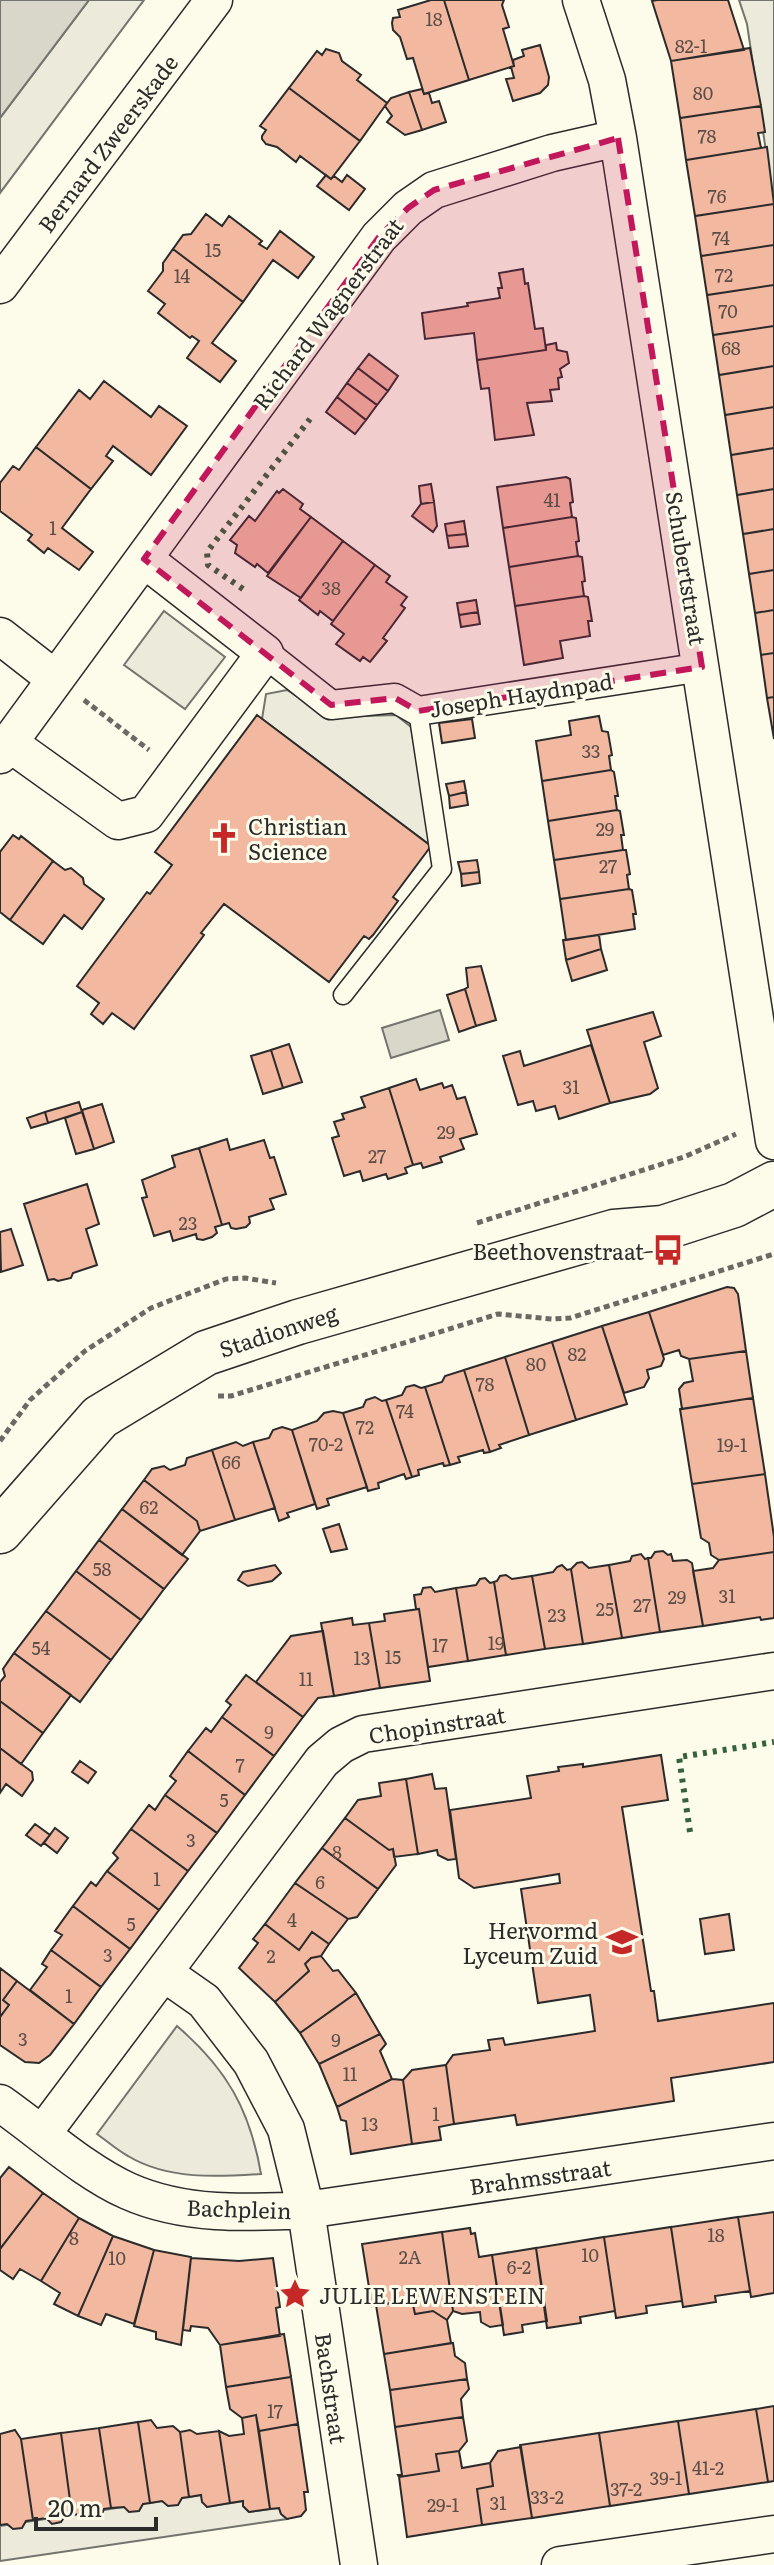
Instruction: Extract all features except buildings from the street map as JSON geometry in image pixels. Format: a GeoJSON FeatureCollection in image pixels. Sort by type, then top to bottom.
{"type":"FeatureCollection","features":[{"type":"Feature","properties":{"kind":"main road","name":"Stadionweg"},"geometry":{"type":"LineString","coordinates":[[1,1529],[100,1417],[206,1353],[298,1322],[614,1232],[668,1202],[725,1180],[774,1183]]}},
{"type":"Feature","properties":{"kind":"street","name":"Bernard Zweerskade"},"geometry":{"type":"LineString","coordinates":[[0,285],[214,0]]}},
{"type":"Feature","properties":{"kind":"street","name":"Schubertstraat"},"geometry":{"type":"LineString","coordinates":[[581,0],[607,80],[618,138],[774,1141]]}},
{"type":"Feature","properties":{"kind":"street","name":"Richard Wagnerstraat"},"geometry":{"type":"LineString","coordinates":[[265,653],[146,814],[118,821],[4,749],[379,237],[408,208],[434,190],[552,153],[618,138]]}},
{"type":"Feature","properties":{"kind":"street"},"geometry":{"type":"LineString","coordinates":[[144,559],[265,653]]}},
{"type":"Feature","properties":{"kind":"street"},"geometry":{"type":"LineString","coordinates":[[0,636],[54,678]]}},
{"type":"Feature","properties":{"kind":"street","name":"Joseph Haydnpad"},"geometry":{"type":"LineString","coordinates":[[265,653],[331,705],[395,698],[418,711],[702,667]]}},
{"type":"Feature","properties":{"kind":"street","name":"Chopinstraat"},"geometry":{"type":"LineString","coordinates":[[164,1973],[322,1761],[341,1745],[363,1734],[774,1671]]}},
{"type":"Feature","properties":{"kind":"street"},"geometry":{"type":"LineString","coordinates":[[43,2133],[164,1973]]}},
{"type":"Feature","properties":{"kind":"street","name":"Bachplein"},"geometry":{"type":"LineString","coordinates":[[0,2103],[81,2163],[128,2191],[189,2209],[252,2213],[306,2210],[286,2129],[251,2062],[204,2001],[164,1973]]}},
{"type":"Feature","properties":{"kind":"street","name":"Brahmsstraat"},"geometry":{"type":"LineString","coordinates":[[306,2210],[774,2141]]}},
{"type":"Feature","properties":{"kind":"street","name":"Bachstraat"},"geometry":{"type":"LineString","coordinates":[[306,2210],[359,2565]]}},
{"type":"Feature","properties":{"kind":"street"},"geometry":{"type":"LineString","coordinates":[[560,2565],[774,2534]]}},
{"type":"Feature","properties":{"kind":"lane"},"geometry":{"type":"LineString","coordinates":[[343,995],[442,869],[418,711]]}},
{"type":"Feature","properties":{"kind":"path"},"geometry":{"type":"LineString","coordinates":[[54,678],[178,772]]}},
{"type":"Feature","properties":{"kind":"path"},"geometry":{"type":"LineString","coordinates":[[216,1396],[231,1396],[498,1314],[570,1318],[774,1254]]}},
{"type":"Feature","properties":{"kind":"highlighted area"},"geometry":{"type":"Polygon","coordinates":[[[618,138],[702,667],[418,711],[395,698],[331,705],[144,559],[379,237],[408,208],[434,190],[618,138]]]}},
{"type":"Feature","properties":{"kind":"shaded area"},"geometry":{"type":"Polygon","coordinates":[[[0,0],[89,0],[0,118],[0,0]]]}},
{"type":"Feature","properties":{"kind":"shaded area"},"geometry":{"type":"Polygon","coordinates":[[[89,0],[144,0],[0,193],[0,118],[89,0]]]}},
{"type":"Feature","properties":{"kind":"shaded area"},"geometry":{"type":"Polygon","coordinates":[[[739,0],[774,0],[774,205],[747,24],[739,0]]]}},
{"type":"Feature","properties":{"kind":"shaded area"},"geometry":{"type":"Polygon","coordinates":[[[164,611],[225,657],[185,709],[124,665],[164,611]]]}},
{"type":"Feature","properties":{"kind":"shaded area"},"geometry":{"type":"Polygon","coordinates":[[[287,690],[331,717],[396,715],[411,727],[431,846],[262,719],[266,694],[287,690]]]}},
{"type":"Feature","properties":{"kind":"shaded area"},"geometry":{"type":"Polygon","coordinates":[[[440,1010],[449,1040],[391,1058],[382,1028],[440,1010]]]}},
{"type":"Feature","properties":{"kind":"shaded area"},"geometry":{"type":"Polygon","coordinates":[[[177,2026],[210,2058],[234,2092],[250,2130],[261,2174],[210,2176],[159,2169],[128,2156],[97,2134],[177,2026]]]}},
{"type":"Feature","properties":{"kind":"shaded area"},"geometry":{"type":"Polygon","coordinates":[[[201,2495],[207,2507],[243,2501],[249,2512],[279,2508],[287,2519],[0,2561],[0,2526],[201,2495]]]}},
{"type":"Feature","properties":{"kind":"hedge"},"geometry":{"type":"LineString","coordinates":[[243,589],[208,565],[207,552],[310,419]]}},
{"type":"Feature","properties":{"kind":"hedge"},"geometry":{"type":"LineString","coordinates":[[690,1832],[679,1757],[774,1742]]}},
{"type":"Feature","properties":{"kind":"place","name":"Christian Science"},"geometry":{"type":"Point","coordinates":[224,838]}},
{"type":"Feature","properties":{"kind":"place","name":"Beethovenstraat"},"geometry":{"type":"Point","coordinates":[668,1250]}},
{"type":"Feature","properties":{"kind":"place","name":"Hervormd Lyceum Zuid"},"geometry":{"type":"Point","coordinates":[622,1942]}},
{"type":"Feature","properties":{"kind":"place","name":"JULIE LEWENSTEIN"},"geometry":{"type":"Point","coordinates":[295,2294]}}]}
